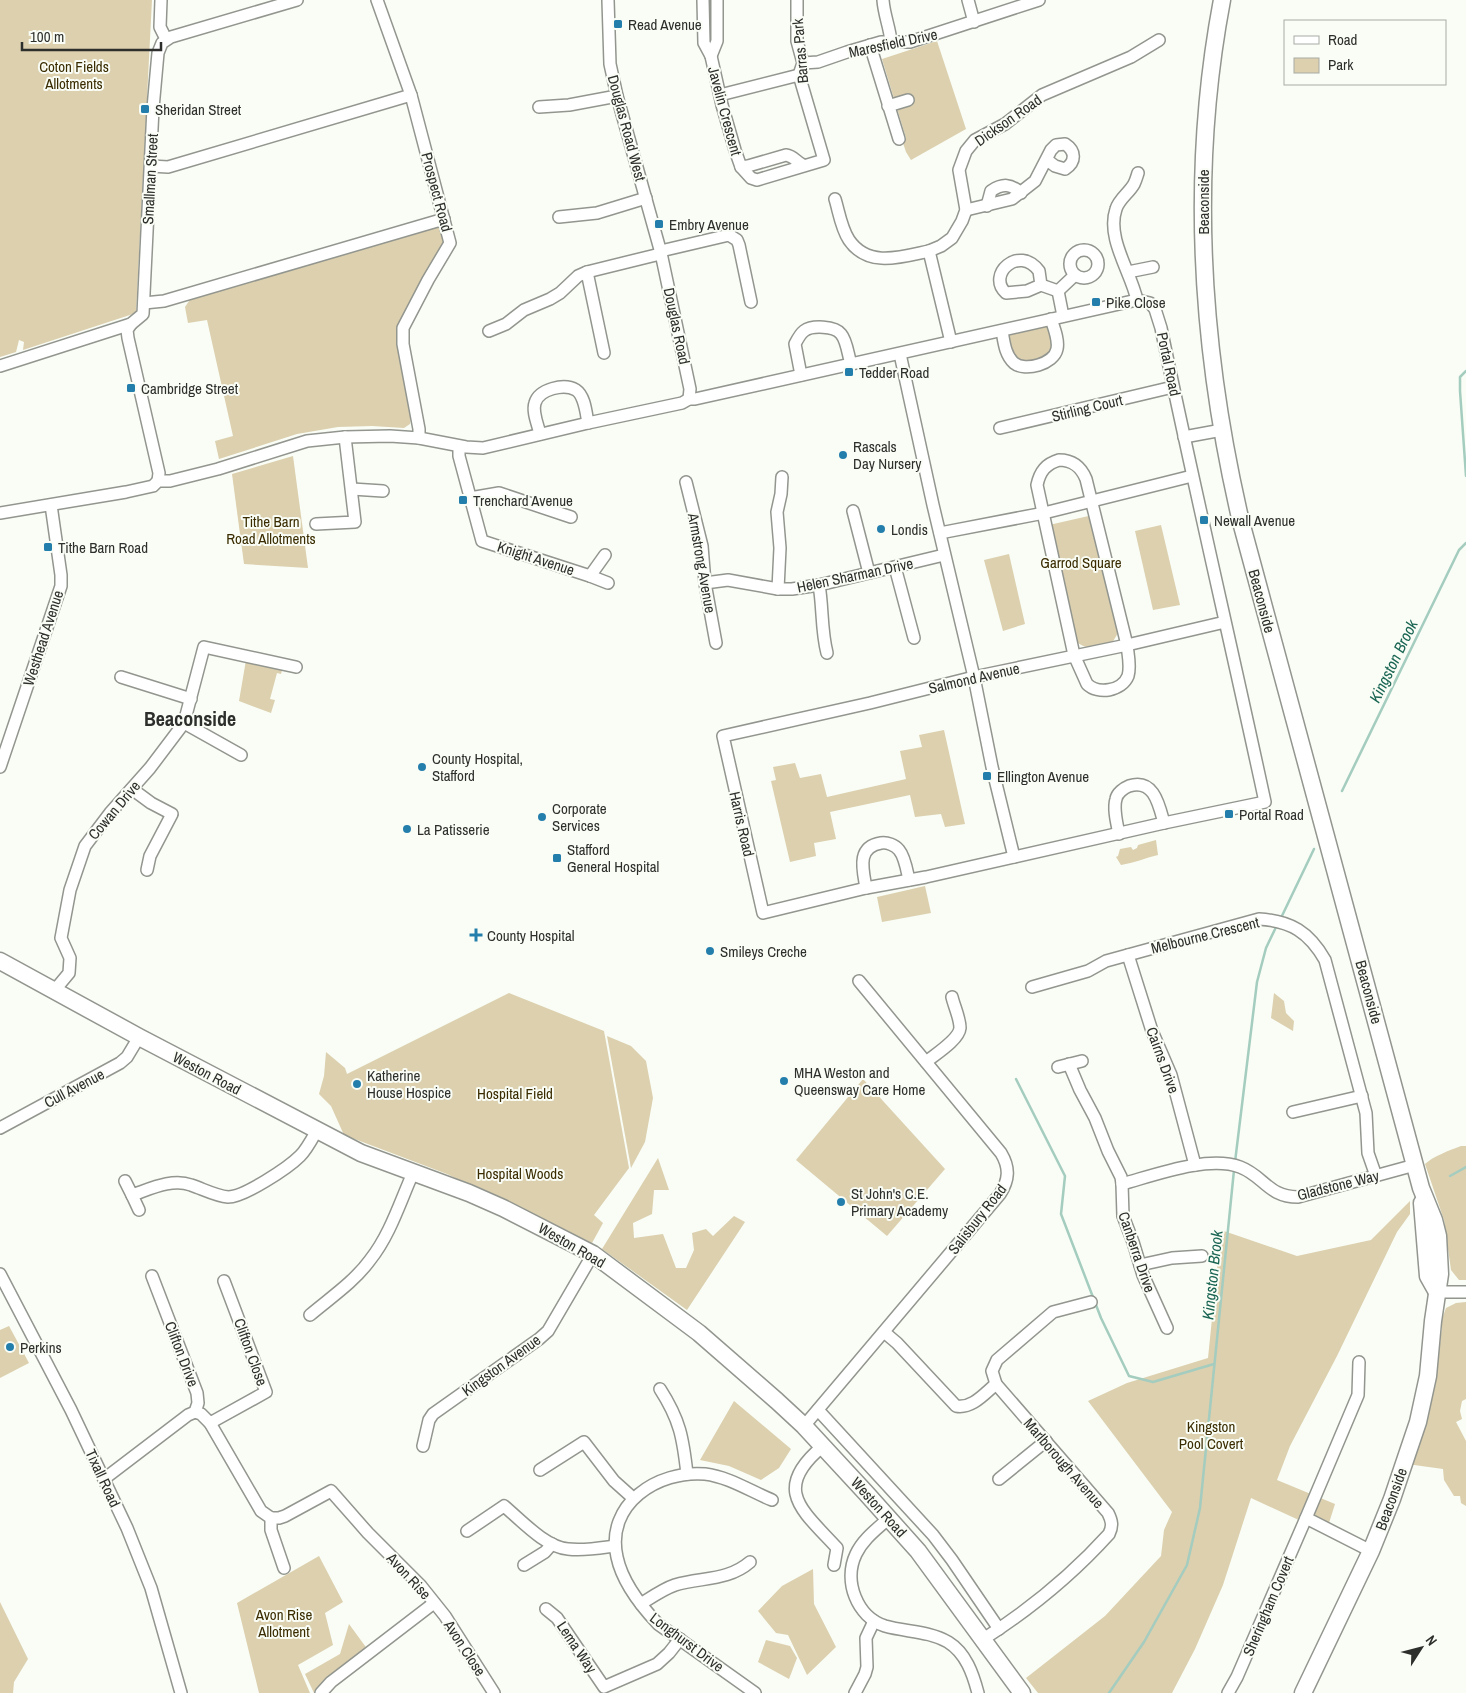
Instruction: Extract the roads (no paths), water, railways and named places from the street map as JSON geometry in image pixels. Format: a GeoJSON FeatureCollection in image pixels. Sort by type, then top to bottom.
{"type":"FeatureCollection","features":[{"type":"Feature","properties":{"kind":"highway","name":"Beaconside"},"geometry":{"type":"LineString","coordinates":[[1222,0],[1211,68],[1205,122],[1203,233],[1206,312],[1222,430],[1241,522],[1421,1188],[1434,1220],[1438,1236],[1440,1274],[1428,1376],[1418,1422],[1392,1499],[1371,1551],[1303,1693]]}},
{"type":"Feature","properties":{"kind":"highway","name":"Weston Road"},"geometry":{"type":"LineString","coordinates":[[0,961],[361,1153],[469,1193],[503,1208],[593,1254],[699,1333],[778,1400],[804,1426],[889,1518],[936,1575],[1022,1693]]}},
{"type":"Feature","properties":{"kind":"street"},"geometry":{"type":"LineString","coordinates":[[161,0],[160,27],[166,39],[297,0]]}},
{"type":"Feature","properties":{"kind":"street","name":"Prospect Road"},"geometry":{"type":"LineString","coordinates":[[377,0],[411,95],[450,243],[403,328],[403,344],[419,429],[419,438]]}},
{"type":"Feature","properties":{"kind":"street","name":"Douglas Road West"},"geometry":{"type":"LineString","coordinates":[[608,0],[610,64],[617,96],[661,253]]}},
{"type":"Feature","properties":{"kind":"street","name":"Javelin Crescent"},"geometry":{"type":"LineString","coordinates":[[703,0],[704,43],[711,56],[724,114],[741,166],[748,166],[786,155],[792,156],[798,163],[803,165],[824,160]]}},
{"type":"Feature","properties":{"kind":"street","name":"Javelin Crescent"},"geometry":{"type":"LineString","coordinates":[[711,56],[717,41],[717,0]]}},
{"type":"Feature","properties":{"kind":"street","name":"Barras Park"},"geometry":{"type":"LineString","coordinates":[[797,0],[797,41],[803,63],[799,75],[824,160]]}},
{"type":"Feature","properties":{"kind":"street"},"geometry":{"type":"LineString","coordinates":[[883,0],[891,42]]}},
{"type":"Feature","properties":{"kind":"street"},"geometry":{"type":"LineString","coordinates":[[968,0],[974,22]]}},
{"type":"Feature","properties":{"kind":"street","name":"Maresfield Drive"},"geometry":{"type":"LineString","coordinates":[[803,63],[818,62],[882,42],[899,44],[910,42],[1039,0]]}},
{"type":"Feature","properties":{"kind":"street","name":"Smallman Street"},"geometry":{"type":"LineString","coordinates":[[144,304],[153,108],[158,53],[159,48],[166,39]]}},
{"type":"Feature","properties":{"kind":"street","name":"Dickson Road"},"geometry":{"type":"LineString","coordinates":[[966,210],[959,170],[966,151],[975,140],[1005,124],[1042,95],[1114,65],[1159,40]]}},
{"type":"Feature","properties":{"kind":"street"},"geometry":{"type":"LineString","coordinates":[[870,45],[899,139]]}},
{"type":"Feature","properties":{"kind":"street"},"geometry":{"type":"LineString","coordinates":[[720,95],[799,75]]}},
{"type":"Feature","properties":{"kind":"street"},"geometry":{"type":"LineString","coordinates":[[151,166],[168,167],[411,95]]}},
{"type":"Feature","properties":{"kind":"street"},"geometry":{"type":"LineString","coordinates":[[540,107],[569,105],[617,96]]}},
{"type":"Feature","properties":{"kind":"street"},"geometry":{"type":"LineString","coordinates":[[888,106],[908,100]]}},
{"type":"Feature","properties":{"kind":"street"},"geometry":{"type":"LineString","coordinates":[[835,199],[844,230],[850,241],[867,255],[888,259],[928,251],[947,242],[952,238],[966,210],[1012,199],[1035,182],[1047,160]]}},
{"type":"Feature","properties":{"kind":"street"},"geometry":{"type":"LineString","coordinates":[[158,481],[170,481],[218,469],[307,441],[346,436],[419,438],[459,446],[483,448],[682,403],[689,399],[1140,300],[1120,252],[1114,220],[1117,206],[1138,187],[1138,173]]}},
{"type":"Feature","properties":{"kind":"street"},"geometry":{"type":"LineString","coordinates":[[987,206],[991,191],[1001,185],[1010,185],[1021,193]]}},
{"type":"Feature","properties":{"kind":"street"},"geometry":{"type":"LineString","coordinates":[[559,217],[597,213],[646,198]]}},
{"type":"Feature","properties":{"kind":"street"},"geometry":{"type":"LineString","coordinates":[[0,513],[126,492],[153,486],[158,481],[159,473],[127,330],[143,314],[144,304],[164,301],[444,219]]}},
{"type":"Feature","properties":{"kind":"street"},"geometry":{"type":"LineString","coordinates":[[489,332],[506,324],[524,310],[560,293],[578,276],[587,272],[661,253],[665,250],[729,235],[733,236],[739,245],[751,302]]}},
{"type":"Feature","properties":{"kind":"street"},"geometry":{"type":"LineString","coordinates":[[928,251],[951,342]]}},
{"type":"Feature","properties":{"kind":"street","name":"Douglas Road"},"geometry":{"type":"LineString","coordinates":[[661,253],[690,389],[689,399]]}},
{"type":"Feature","properties":{"kind":"street"},"geometry":{"type":"LineString","coordinates":[[1128,272],[1152,267]]}},
{"type":"Feature","properties":{"kind":"street"},"geometry":{"type":"LineString","coordinates":[[587,272],[604,352]]}},
{"type":"Feature","properties":{"kind":"street"},"geometry":{"type":"LineString","coordinates":[[1058,291],[1075,275]]}},
{"type":"Feature","properties":{"kind":"street"},"geometry":{"type":"LineString","coordinates":[[1041,285],[1058,291]]}},
{"type":"Feature","properties":{"kind":"street"},"geometry":{"type":"LineString","coordinates":[[1058,291],[1063,316]]}},
{"type":"Feature","properties":{"kind":"street","name":"Portal Road"},"geometry":{"type":"LineString","coordinates":[[1140,300],[1150,303],[1155,309],[1161,328],[1265,802],[1164,823]]}},
{"type":"Feature","properties":{"kind":"street"},"geometry":{"type":"LineString","coordinates":[[1002,331],[1009,358],[1015,364],[1029,367],[1048,361],[1057,352],[1056,337],[1051,319]]}},
{"type":"Feature","properties":{"kind":"street"},"geometry":{"type":"LineString","coordinates":[[0,366],[131,324]]}},
{"type":"Feature","properties":{"kind":"street"},"geometry":{"type":"LineString","coordinates":[[801,375],[795,344],[803,331],[810,329],[826,327],[840,333],[844,338],[851,364]]}},
{"type":"Feature","properties":{"kind":"street"},"geometry":{"type":"LineString","coordinates":[[900,354],[944,555],[974,677],[992,767],[1014,857]]}},
{"type":"Feature","properties":{"kind":"street","name":"Stirling Court"},"geometry":{"type":"LineString","coordinates":[[1000,428],[1173,387]]}},
{"type":"Feature","properties":{"kind":"street"},"geometry":{"type":"LineString","coordinates":[[540,434],[534,405],[542,394],[557,388],[577,390],[582,396],[588,423]]}},
{"type":"Feature","properties":{"kind":"street"},"geometry":{"type":"LineString","coordinates":[[1184,437],[1222,430]]}},
{"type":"Feature","properties":{"kind":"street"},"geometry":{"type":"LineString","coordinates":[[316,524],[355,522],[346,436]]}},
{"type":"Feature","properties":{"kind":"street"},"geometry":{"type":"LineString","coordinates":[[459,446],[458,456],[470,498],[499,493],[571,517]]}},
{"type":"Feature","properties":{"kind":"street"},"geometry":{"type":"LineString","coordinates":[[1059,460],[1073,462],[1080,468],[1086,479],[1092,501],[1127,645],[1130,667],[1125,681],[1114,688],[1102,691],[1087,684],[1074,655],[1037,485],[1039,475],[1051,462],[1059,460]]}},
{"type":"Feature","properties":{"kind":"street"},"geometry":{"type":"LineString","coordinates":[[940,533],[1044,513],[1192,476]]}},
{"type":"Feature","properties":{"kind":"street"},"geometry":{"type":"LineString","coordinates":[[778,589],[780,548],[777,512],[782,477]]}},
{"type":"Feature","properties":{"kind":"street","name":"Armstrong Avenue"},"geometry":{"type":"LineString","coordinates":[[686,482],[702,546],[705,583],[716,643]]}},
{"type":"Feature","properties":{"kind":"street"},"geometry":{"type":"LineString","coordinates":[[352,490],[383,491]]}},
{"type":"Feature","properties":{"kind":"street","name":"Knight Avenue"},"geometry":{"type":"LineString","coordinates":[[470,498],[482,541],[608,583]]}},
{"type":"Feature","properties":{"kind":"street","name":"Westhead Avenue"},"geometry":{"type":"LineString","coordinates":[[0,767],[4,741],[61,586],[51,505]]}},
{"type":"Feature","properties":{"kind":"street"},"geometry":{"type":"LineString","coordinates":[[854,511],[868,573]]}},
{"type":"Feature","properties":{"kind":"street","name":"Knight Avenue"},"geometry":{"type":"LineString","coordinates":[[590,576],[605,555]]}},
{"type":"Feature","properties":{"kind":"street","name":"Helen Sharman Drive"},"geometry":{"type":"LineString","coordinates":[[705,583],[728,580],[778,589],[792,589],[944,555]]}},
{"type":"Feature","properties":{"kind":"street"},"geometry":{"type":"LineString","coordinates":[[895,567],[914,638]]}},
{"type":"Feature","properties":{"kind":"street"},"geometry":{"type":"LineString","coordinates":[[819,584],[823,635],[827,653]]}},
{"type":"Feature","properties":{"kind":"street","name":"Salmond Avenue"},"geometry":{"type":"LineString","coordinates":[[722,736],[870,703],[974,677],[1225,622]]}},
{"type":"Feature","properties":{"kind":"street","name":"Cowan Drive"},"geometry":{"type":"LineString","coordinates":[[54,991],[68,973],[70,958],[61,938],[70,890],[85,846],[184,723],[204,647],[296,667]]}},
{"type":"Feature","properties":{"kind":"street"},"geometry":{"type":"LineString","coordinates":[[121,677],[191,699]]}},
{"type":"Feature","properties":{"kind":"street"},"geometry":{"type":"LineString","coordinates":[[184,723],[241,755]]}},
{"type":"Feature","properties":{"kind":"street","name":"Harris Road"},"geometry":{"type":"LineString","coordinates":[[722,736],[763,912],[866,888]]}},
{"type":"Feature","properties":{"kind":"street"},"geometry":{"type":"LineString","coordinates":[[909,880],[900,850],[889,843],[873,846],[865,852],[862,865],[866,888],[909,880],[1119,834],[1164,823],[1153,792],[1145,786],[1133,785],[1120,791],[1115,800],[1119,834]]}},
{"type":"Feature","properties":{"kind":"street"},"geometry":{"type":"LineString","coordinates":[[132,789],[151,804],[172,814],[150,856],[148,870]]}},
{"type":"Feature","properties":{"kind":"street","name":"Melbourne Crescent"},"geometry":{"type":"LineString","coordinates":[[1032,987],[1075,975],[1128,955],[1259,919],[1274,920],[1290,925],[1308,936],[1318,947],[1325,960],[1362,1096],[1368,1122],[1368,1153],[1376,1176]]}},
{"type":"Feature","properties":{"kind":"street","name":"Cairns Drive"},"geometry":{"type":"LineString","coordinates":[[1128,955],[1152,1031],[1171,1075],[1195,1165]]}},
{"type":"Feature","properties":{"kind":"street","name":"Salisbury Road"},"geometry":{"type":"LineString","coordinates":[[804,1426],[1000,1194],[1008,1176],[1005,1160],[859,981]]}},
{"type":"Feature","properties":{"kind":"street"},"geometry":{"type":"LineString","coordinates":[[926,1062],[954,1039],[958,1033],[959,1022],[952,997]]}},
{"type":"Feature","properties":{"kind":"street","name":"Cull Avenue"},"geometry":{"type":"LineString","coordinates":[[0,1128],[120,1063],[127,1057],[140,1037]]}},
{"type":"Feature","properties":{"kind":"street","name":"Canberra Drive"},"geometry":{"type":"LineString","coordinates":[[1082,1061],[1064,1066],[1096,1118],[1122,1184],[1123,1216],[1146,1285],[1167,1328]]}},
{"type":"Feature","properties":{"kind":"street"},"geometry":{"type":"LineString","coordinates":[[1293,1112],[1362,1096]]}},
{"type":"Feature","properties":{"kind":"street"},"geometry":{"type":"LineString","coordinates":[[132,1195],[157,1186],[176,1183],[189,1184],[227,1197],[247,1192],[301,1156],[317,1130]]}},
{"type":"Feature","properties":{"kind":"street","name":"Gladstone Way"},"geometry":{"type":"LineString","coordinates":[[1122,1184],[1195,1165],[1224,1163],[1243,1168],[1271,1190],[1289,1197],[1308,1195],[1415,1165]]}},
{"type":"Feature","properties":{"kind":"street"},"geometry":{"type":"LineString","coordinates":[[310,1315],[356,1276],[371,1260],[389,1229],[413,1173]]}},
{"type":"Feature","properties":{"kind":"street"},"geometry":{"type":"LineString","coordinates":[[125,1181],[139,1210]]}},
{"type":"Feature","properties":{"kind":"street","name":"Kingston Avenue"},"geometry":{"type":"LineString","coordinates":[[423,1446],[429,1420],[433,1414],[548,1331],[593,1254]]}},
{"type":"Feature","properties":{"kind":"street"},"geometry":{"type":"LineString","coordinates":[[1140,1265],[1172,1258],[1202,1256]]}},
{"type":"Feature","properties":{"kind":"street","name":"Tixall Road"},"geometry":{"type":"LineString","coordinates":[[0,1274],[104,1478],[151,1588],[181,1693]]}},
{"type":"Feature","properties":{"kind":"street","name":"Clifton Drive"},"geometry":{"type":"LineString","coordinates":[[152,1276],[197,1393],[198,1403],[195,1412]]}},
{"type":"Feature","properties":{"kind":"street","name":"Clifton Close"},"geometry":{"type":"LineString","coordinates":[[210,1423],[266,1392],[224,1281]]}},
{"type":"Feature","properties":{"kind":"street"},"geometry":{"type":"LineString","coordinates":[[1437,1292],[1466,1292]]}},
{"type":"Feature","properties":{"kind":"street"},"geometry":{"type":"LineString","coordinates":[[884,1332],[898,1343],[956,1406],[967,1406],[974,1403],[996,1384],[992,1372],[997,1360],[1054,1312],[1091,1302]]}},
{"type":"Feature","properties":{"kind":"street","name":"Sheringham Covert"},"geometry":{"type":"LineString","coordinates":[[1228,1693],[1238,1677],[1358,1395],[1359,1362]]}},
{"type":"Feature","properties":{"kind":"street","name":"Marlborough Avenue"},"geometry":{"type":"LineString","coordinates":[[982,1640],[1035,1604],[1067,1577],[1112,1529],[1108,1513],[996,1384]]}},
{"type":"Feature","properties":{"kind":"street"},"geometry":{"type":"LineString","coordinates":[[660,1388],[679,1423],[687,1474]]}},
{"type":"Feature","properties":{"kind":"street","name":"Weston Road"},"geometry":{"type":"LineString","coordinates":[[818,1410],[933,1535],[999,1629]]}},
{"type":"Feature","properties":{"kind":"street"},"geometry":{"type":"LineString","coordinates":[[104,1478],[188,1415],[195,1412],[202,1414],[210,1423],[262,1511],[267,1517],[271,1518],[271,1530],[284,1568]]}},
{"type":"Feature","properties":{"kind":"street"},"geometry":{"type":"LineString","coordinates":[[999,1479],[1046,1441]]}},
{"type":"Feature","properties":{"kind":"street"},"geometry":{"type":"LineString","coordinates":[[540,1470],[584,1442],[614,1482],[633,1498]]}},
{"type":"Feature","properties":{"kind":"street"},"geometry":{"type":"LineString","coordinates":[[823,1446],[802,1467],[796,1477],[795,1487],[796,1496],[803,1511],[837,1548],[834,1565]]}},
{"type":"Feature","properties":{"kind":"street","name":"Longhurst Drive"},"geometry":{"type":"LineString","coordinates":[[755,1693],[658,1624],[640,1604],[620,1569],[615,1546],[621,1516],[633,1498],[652,1485],[667,1479],[687,1474],[718,1476],[772,1500]]}},
{"type":"Feature","properties":{"kind":"street","name":"Avon Rise"},"geometry":{"type":"LineString","coordinates":[[271,1518],[285,1516],[331,1491],[368,1533],[421,1586],[434,1603],[330,1682],[320,1693]]}},
{"type":"Feature","properties":{"kind":"street"},"geometry":{"type":"LineString","coordinates":[[467,1531],[504,1506],[552,1544],[567,1549],[579,1550],[615,1546]]}},
{"type":"Feature","properties":{"kind":"street"},"geometry":{"type":"LineString","coordinates":[[889,1518],[862,1544],[854,1556],[852,1583],[857,1601],[862,1610],[874,1621],[893,1628],[938,1637],[948,1642],[957,1649],[966,1661],[974,1678],[978,1693]]}},
{"type":"Feature","properties":{"kind":"street"},"geometry":{"type":"LineString","coordinates":[[1306,1518],[1371,1551]]}},
{"type":"Feature","properties":{"kind":"street"},"geometry":{"type":"LineString","coordinates":[[524,1565],[545,1552],[552,1544]]}},
{"type":"Feature","properties":{"kind":"street"},"geometry":{"type":"LineString","coordinates":[[640,1604],[674,1586],[738,1572],[750,1562]]}},
{"type":"Feature","properties":{"kind":"street","name":"Avon Close"},"geometry":{"type":"LineString","coordinates":[[434,1603],[494,1693]]}},
{"type":"Feature","properties":{"kind":"street","name":"Lema Way"},"geometry":{"type":"LineString","coordinates":[[546,1609],[557,1618],[604,1687],[657,1664],[680,1639]]}},
{"type":"Feature","properties":{"kind":"street"},"geometry":{"type":"LineString","coordinates":[[856,1693],[865,1674],[866,1638],[874,1621]]}},
{"type":"Feature","properties":{"kind":"waterway","name":"Kingston Brook"},"geometry":{"type":"LineString","coordinates":[[1466,371],[1460,377],[1466,476]]}},
{"type":"Feature","properties":{"kind":"waterway","name":"Kingston Brook"},"geometry":{"type":"LineString","coordinates":[[1342,791],[1459,550],[1466,543]]}},
{"type":"Feature","properties":{"kind":"waterway","name":"Kingston Brook"},"geometry":{"type":"LineString","coordinates":[[1280,920],[1314,849]]}},
{"type":"Feature","properties":{"kind":"waterway","name":"Kingston Brook"},"geometry":{"type":"LineString","coordinates":[[1235,1162],[1257,982],[1266,948],[1277,925]]}},
{"type":"Feature","properties":{"kind":"waterway"},"geometry":{"type":"LineString","coordinates":[[1016,1079],[1065,1176],[1061,1214],[1101,1318],[1129,1376],[1153,1382],[1214,1364]]}},
{"type":"Feature","properties":{"kind":"waterway"},"geometry":{"type":"LineString","coordinates":[[1450,1176],[1466,1167]]}},
{"type":"Feature","properties":{"kind":"waterway","name":"Kingston Brook"},"geometry":{"type":"LineString","coordinates":[[1109,1693],[1144,1642],[1187,1565],[1200,1508],[1234,1170]]}},
{"type":"Feature","properties":{"kind":"place","name":"Read Avenue"},"geometry":{"type":"Point","coordinates":[618,24]}},
{"type":"Feature","properties":{"kind":"place","name":"Sheridan Street"},"geometry":{"type":"Point","coordinates":[145,109]}},
{"type":"Feature","properties":{"kind":"place","name":"Embry Avenue"},"geometry":{"type":"Point","coordinates":[659,224]}},
{"type":"Feature","properties":{"kind":"place","name":"Pike Close"},"geometry":{"type":"Point","coordinates":[1096,302]}},
{"type":"Feature","properties":{"kind":"place","name":"Tedder Road"},"geometry":{"type":"Point","coordinates":[849,372]}},
{"type":"Feature","properties":{"kind":"place","name":"Cambridge Street"},"geometry":{"type":"Point","coordinates":[131,388]}},
{"type":"Feature","properties":{"kind":"place","name":"Rascals Day Nursery"},"geometry":{"type":"Point","coordinates":[843,455]}},
{"type":"Feature","properties":{"kind":"place","name":"Trenchard Avenue"},"geometry":{"type":"Point","coordinates":[463,500]}},
{"type":"Feature","properties":{"kind":"place","name":"Newall Avenue"},"geometry":{"type":"Point","coordinates":[1204,520]}},
{"type":"Feature","properties":{"kind":"place","name":"Londis"},"geometry":{"type":"Point","coordinates":[881,529]}},
{"type":"Feature","properties":{"kind":"place","name":"Tithe Barn Road"},"geometry":{"type":"Point","coordinates":[48,547]}},
{"type":"Feature","properties":{"kind":"place","name":"County Hospital, Stafford"},"geometry":{"type":"Point","coordinates":[422,767]}},
{"type":"Feature","properties":{"kind":"place","name":"Ellington Avenue"},"geometry":{"type":"Point","coordinates":[987,776]}},
{"type":"Feature","properties":{"kind":"place","name":"Portal Road"},"geometry":{"type":"Point","coordinates":[1229,814]}},
{"type":"Feature","properties":{"kind":"place","name":"Corporate Services"},"geometry":{"type":"Point","coordinates":[542,817]}},
{"type":"Feature","properties":{"kind":"place","name":"La Patisserie"},"geometry":{"type":"Point","coordinates":[407,829]}},
{"type":"Feature","properties":{"kind":"place","name":"Stafford General Hospital"},"geometry":{"type":"Point","coordinates":[557,858]}},
{"type":"Feature","properties":{"kind":"place","name":"County Hospital"},"geometry":{"type":"Point","coordinates":[476,935]}},
{"type":"Feature","properties":{"kind":"place","name":"Smileys Creche"},"geometry":{"type":"Point","coordinates":[710,951]}},
{"type":"Feature","properties":{"kind":"place","name":"MHA Weston and Queensway Care Home"},"geometry":{"type":"Point","coordinates":[784,1081]}},
{"type":"Feature","properties":{"kind":"place","name":"Katherine House Hospice"},"geometry":{"type":"Point","coordinates":[357,1084]}},
{"type":"Feature","properties":{"kind":"place","name":"St John's C.E. Primary Academy"},"geometry":{"type":"Point","coordinates":[841,1202]}},
{"type":"Feature","properties":{"kind":"place","name":"Perkins"},"geometry":{"type":"Point","coordinates":[10,1347]}},
{"type":"Feature","properties":{"kind":"district","name":"Beaconside"},"geometry":{"type":"Point","coordinates":[190,718]}},
{"type":"Feature","properties":{"kind":"park label","name":"Coton Fields Allotments"},"geometry":{"type":"Point","coordinates":[74,74]}},
{"type":"Feature","properties":{"kind":"park label","name":"Tithe Barn Road Allotments"},"geometry":{"type":"Point","coordinates":[271,530]}},
{"type":"Feature","properties":{"kind":"park label","name":"Garrod Square"},"geometry":{"type":"Point","coordinates":[1081,562]}},
{"type":"Feature","properties":{"kind":"park label","name":"Hospital Field"},"geometry":{"type":"Point","coordinates":[515,1093]}},
{"type":"Feature","properties":{"kind":"park label","name":"Hospital Woods"},"geometry":{"type":"Point","coordinates":[520,1173]}},
{"type":"Feature","properties":{"kind":"park label","name":"Kingston Pool Covert"},"geometry":{"type":"Point","coordinates":[1211,1434]}},
{"type":"Feature","properties":{"kind":"park label","name":"Avon Rise Allotment"},"geometry":{"type":"Point","coordinates":[284,1622]}}]}
